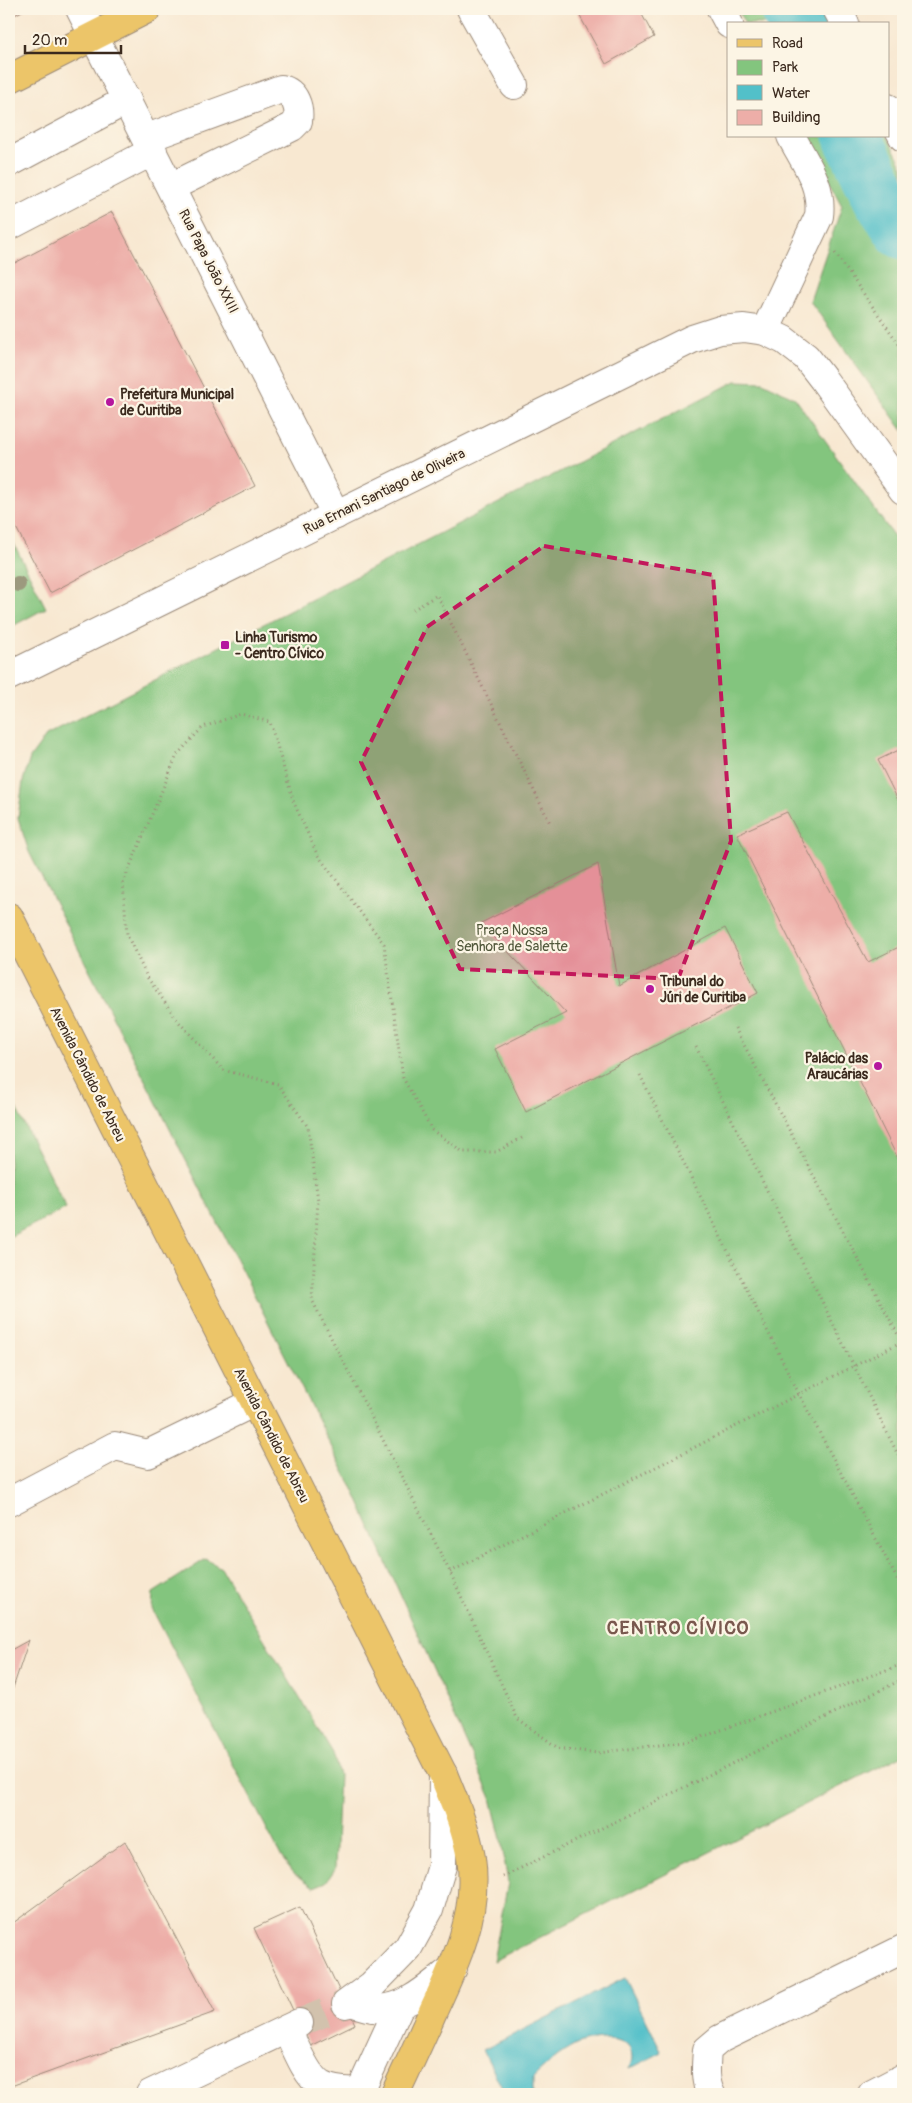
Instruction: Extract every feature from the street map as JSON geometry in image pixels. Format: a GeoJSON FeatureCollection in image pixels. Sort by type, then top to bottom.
{"type":"FeatureCollection","features":[{"type":"Feature","properties":{"kind":"main road"},"geometry":{"type":"LineString","coordinates":[[9,79],[147,9]]}},
{"type":"Feature","properties":{"kind":"main road","name":"Avenida Cândido de Abreu"},"geometry":{"type":"LineString","coordinates":[[9,917],[443,1774],[462,1822],[471,1858],[472,1892],[468,1924],[453,1968],[395,2094]]}},
{"type":"Feature","properties":{"kind":"street","name":"Rua Papa João XXIII"},"geometry":{"type":"LineString","coordinates":[[80,9],[128,100],[336,515]]}},
{"type":"Feature","properties":{"kind":"street"},"geometry":{"type":"LineString","coordinates":[[471,9],[514,86]]}},
{"type":"Feature","properties":{"kind":"street"},"geometry":{"type":"LineString","coordinates":[[721,9],[728,22]]}},
{"type":"Feature","properties":{"kind":"street"},"geometry":{"type":"LineString","coordinates":[[837,9],[844,22]]}},
{"type":"Feature","properties":{"kind":"street"},"geometry":{"type":"LineString","coordinates":[[9,226],[150,145],[281,89],[288,90],[293,95],[299,113],[298,121],[292,127],[171,186]]}},
{"type":"Feature","properties":{"kind":"street"},"geometry":{"type":"LineString","coordinates":[[9,163],[128,100]]}},
{"type":"Feature","properties":{"kind":"street"},"geometry":{"type":"LineString","coordinates":[[890,112],[903,136]]}},
{"type":"Feature","properties":{"kind":"street"},"geometry":{"type":"LineString","coordinates":[[765,332],[818,216],[820,202],[817,184],[792,138]]}},
{"type":"Feature","properties":{"kind":"street","name":"Rua Ernani Santiago de Oliveira"},"geometry":{"type":"LineString","coordinates":[[9,676],[692,339],[720,330],[744,328],[765,332],[784,340],[806,357],[903,490]]}},
{"type":"Feature","properties":{"kind":"street"},"geometry":{"type":"LineString","coordinates":[[9,1502],[114,1446],[148,1454],[255,1402]]}},
{"type":"Feature","properties":{"kind":"street"},"geometry":{"type":"LineString","coordinates":[[443,1774],[442,1866],[429,1910],[408,1948],[372,1985],[348,2003],[375,2008],[400,2005],[424,1991],[453,1968]]}},
{"type":"Feature","properties":{"kind":"street"},"geometry":{"type":"LineString","coordinates":[[707,2093],[707,2050],[720,2039],[903,1949]]}},
{"type":"Feature","properties":{"kind":"street"},"geometry":{"type":"LineString","coordinates":[[150,2094],[293,2026],[306,2068],[321,2085],[359,2093],[400,2005]]}},
{"type":"Feature","properties":{"kind":"street"},"geometry":{"type":"LineString","coordinates":[[872,2094],[903,2078]]}},
{"type":"Feature","properties":{"kind":"path"},"geometry":{"type":"LineString","coordinates":[[818,216],[825,236],[842,266],[903,350]]}},
{"type":"Feature","properties":{"kind":"path"},"geometry":{"type":"LineString","coordinates":[[413,610],[437,595],[551,825]]}},
{"type":"Feature","properties":{"kind":"path"},"geometry":{"type":"LineString","coordinates":[[522,1138],[496,1152],[463,1152],[432,1130],[403,1078],[384,944],[317,854],[294,803],[270,722],[241,714],[203,727],[177,755],[123,883],[127,935],[147,977],[178,1021],[223,1070],[278,1084],[308,1127],[318,1200],[312,1300],[450,1572],[517,1718],[558,1748],[597,1753],[691,1741],[903,1664]]}},
{"type":"Feature","properties":{"kind":"path"},"geometry":{"type":"LineString","coordinates":[[450,1572],[854,1366],[903,1343],[735,1028]]}},
{"type":"Feature","properties":{"kind":"path"},"geometry":{"type":"LineString","coordinates":[[696,1047],[903,1465]]}},
{"type":"Feature","properties":{"kind":"path"},"geometry":{"type":"LineString","coordinates":[[640,1075],[799,1394],[903,1590]]}},
{"type":"Feature","properties":{"kind":"path"},"geometry":{"type":"LineString","coordinates":[[472,1892],[903,1679]]}},
{"type":"Feature","properties":{"kind":"highlighted area"},"geometry":{"type":"Polygon","coordinates":[[[544,546],[713,575],[731,841],[678,979],[460,969],[361,762],[427,627],[544,546]]]}},
{"type":"Feature","properties":{"kind":"green space"},"geometry":{"type":"Polygon","coordinates":[[[737,9],[818,9],[825,22],[744,22],[737,9]]]}},
{"type":"Feature","properties":{"kind":"green space"},"geometry":{"type":"Polygon","coordinates":[[[806,138],[888,138],[903,167],[903,431],[810,301],[842,206],[806,138]]]}},
{"type":"Feature","properties":{"kind":"green space","name":"Praça Nossa Senhora de Salette"},"geometry":{"type":"Polygon","coordinates":[[[736,381],[763,382],[795,398],[903,549],[903,1755],[493,1961],[508,1883],[501,1839],[491,1798],[354,1491],[29,852],[18,818],[23,781],[30,758],[46,736],[736,381]]]}},
{"type":"Feature","properties":{"kind":"green space"},"geometry":{"type":"Polygon","coordinates":[[[9,534],[46,608],[9,628],[9,534]]]}},
{"type":"Feature","properties":{"kind":"green space"},"geometry":{"type":"Polygon","coordinates":[[[9,1094],[66,1208],[9,1237],[9,1094]]]}},
{"type":"Feature","properties":{"kind":"green space"},"geometry":{"type":"Polygon","coordinates":[[[206,1559],[221,1568],[333,1753],[339,1775],[335,1869],[326,1882],[314,1887],[294,1873],[282,1858],[152,1609],[153,1593],[206,1559]]]}},
{"type":"Feature","properties":{"kind":"water"},"geometry":{"type":"Polygon","coordinates":[[[625,1978],[662,2052],[629,2069],[632,2057],[630,2049],[625,2044],[618,2040],[609,2039],[583,2042],[570,2048],[533,2078],[533,2094],[505,2094],[483,2050],[625,1978]]]}},
{"type":"Feature","properties":{"kind":"building"},"geometry":{"type":"Polygon","coordinates":[[[9,9],[23,9],[24,10],[9,18],[9,9]]]}},
{"type":"Feature","properties":{"kind":"building"},"geometry":{"type":"Polygon","coordinates":[[[582,9],[639,9],[654,37],[606,64],[577,11],[582,9]]]}},
{"type":"Feature","properties":{"kind":"building","name":"Prefeitura Municipal de Curitiba"},"geometry":{"type":"Polygon","coordinates":[[[112,212],[255,486],[50,593],[9,514],[9,266],[112,212]]]}},
{"type":"Feature","properties":{"kind":"building"},"geometry":{"type":"Polygon","coordinates":[[[903,748],[903,810],[878,760],[903,748]]]}},
{"type":"Feature","properties":{"kind":"building","name":"Palácio das Araucárias"},"geometry":{"type":"Polygon","coordinates":[[[787,812],[868,962],[903,945],[903,1169],[737,834],[787,812]]]}},
{"type":"Feature","properties":{"kind":"building","name":"Tribunal do Júri de Curitiba"},"geometry":{"type":"Polygon","coordinates":[[[598,864],[619,986],[725,928],[758,993],[526,1112],[495,1049],[566,1013],[481,923],[598,864]]]}},
{"type":"Feature","properties":{"kind":"building"},"geometry":{"type":"Polygon","coordinates":[[[29,1640],[9,1700],[9,1651],[29,1640]]]}},
{"type":"Feature","properties":{"kind":"building"},"geometry":{"type":"Polygon","coordinates":[[[125,1841],[215,2012],[11,2086],[15,2094],[9,2094],[9,1926],[125,1841]]]}},
{"type":"Feature","properties":{"kind":"building"},"geometry":{"type":"Polygon","coordinates":[[[300,1907],[355,2024],[310,2046],[254,1928],[300,1907]]]}},
{"type":"Feature","properties":{"kind":"waterway"},"geometry":{"type":"LineString","coordinates":[[789,9],[796,22]]}},
{"type":"Feature","properties":{"kind":"waterway"},"geometry":{"type":"LineString","coordinates":[[853,138],[882,198],[903,230]]}},
{"type":"Feature","properties":{"kind":"tunnel"},"geometry":{"type":"LineString","coordinates":[[299,2023],[346,2004]]}},
{"type":"Feature","properties":{"kind":"place","name":"Prefeitura Municipal de Curitiba"},"geometry":{"type":"Point","coordinates":[110,402]}},
{"type":"Feature","properties":{"kind":"place","name":"Linha Turismo - Centro Cívico"},"geometry":{"type":"Point","coordinates":[225,645]}},
{"type":"Feature","properties":{"kind":"place","name":"Tribunal do Júri de Curitiba"},"geometry":{"type":"Point","coordinates":[650,989]}},
{"type":"Feature","properties":{"kind":"place","name":"Palácio das Araucárias"},"geometry":{"type":"Point","coordinates":[878,1066]}},
{"type":"Feature","properties":{"kind":"district","name":"CENTRO CÍVICO"},"geometry":{"type":"Point","coordinates":[678,1627]}}]}
